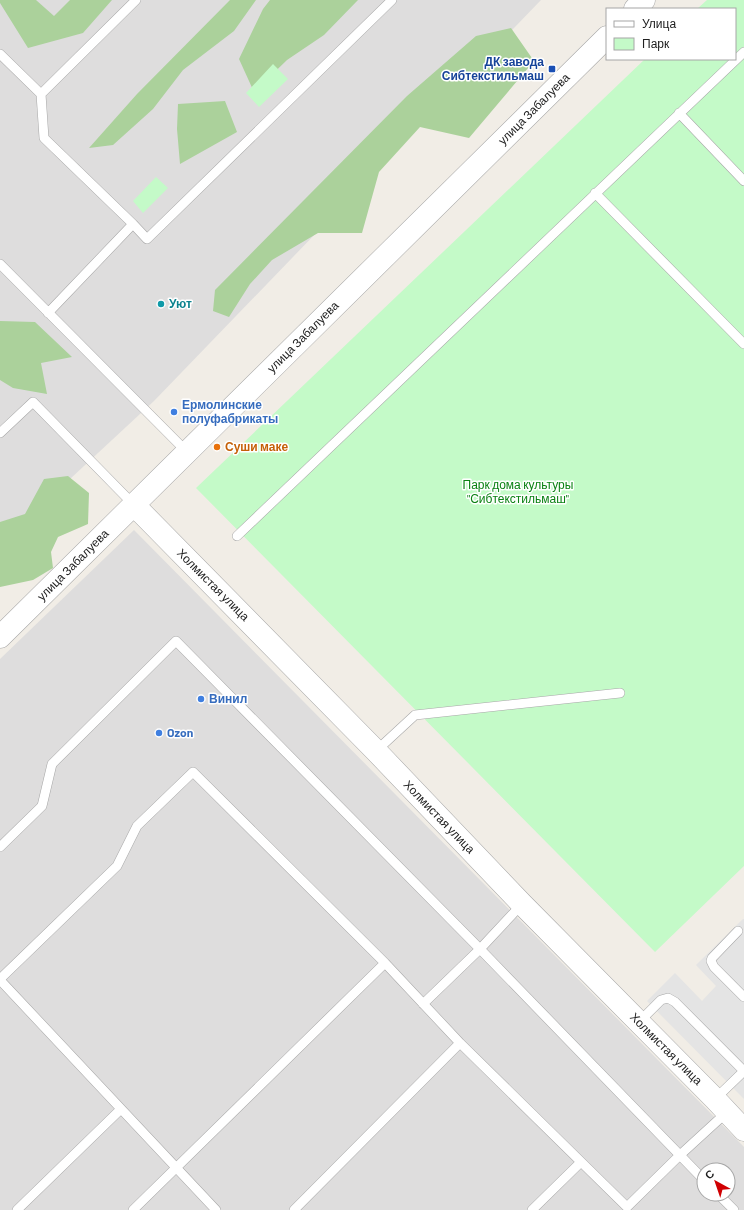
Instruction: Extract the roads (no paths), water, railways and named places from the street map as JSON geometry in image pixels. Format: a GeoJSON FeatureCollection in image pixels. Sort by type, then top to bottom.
{"type":"FeatureCollection","features":[{"type":"Feature","properties":{"kind":"street"},"geometry":{"type":"LineString","coordinates":[[636,8],[644,0]]}},
{"type":"Feature","properties":{"kind":"street","name":"улица Забалуева"},"geometry":{"type":"LineString","coordinates":[[0,637],[606,38]]}},
{"type":"Feature","properties":{"kind":"street","name":"Холмистая улица"},"geometry":{"type":"LineString","coordinates":[[134,505],[376,751],[522,904],[744,1130]]}},
{"type":"Feature","properties":{"kind":"lane"},"geometry":{"type":"LineString","coordinates":[[41,94],[136,0]]}},
{"type":"Feature","properties":{"kind":"lane"},"geometry":{"type":"LineString","coordinates":[[0,54],[41,94],[44,138],[147,239],[392,0]]}},
{"type":"Feature","properties":{"kind":"lane"},"geometry":{"type":"LineString","coordinates":[[736,60],[744,52]]}},
{"type":"Feature","properties":{"kind":"lane"},"geometry":{"type":"LineString","coordinates":[[237,536],[736,60]]}},
{"type":"Feature","properties":{"kind":"lane"},"geometry":{"type":"LineString","coordinates":[[680,113],[744,181]]}},
{"type":"Feature","properties":{"kind":"lane"},"geometry":{"type":"LineString","coordinates":[[595,193],[744,344]]}},
{"type":"Feature","properties":{"kind":"lane"},"geometry":{"type":"LineString","coordinates":[[48,313],[133,224]]}},
{"type":"Feature","properties":{"kind":"lane"},"geometry":{"type":"LineString","coordinates":[[0,264],[187,452]]}},
{"type":"Feature","properties":{"kind":"lane"},"geometry":{"type":"LineString","coordinates":[[0,432],[32,402],[134,505]]}},
{"type":"Feature","properties":{"kind":"lane"},"geometry":{"type":"LineString","coordinates":[[0,847],[42,806],[52,764],[176,641],[480,949],[696,1172]]}},
{"type":"Feature","properties":{"kind":"lane"},"geometry":{"type":"LineString","coordinates":[[376,751],[415,715],[620,693]]}},
{"type":"Feature","properties":{"kind":"lane"},"geometry":{"type":"LineString","coordinates":[[216,1210],[0,980],[117,866],[137,826],[193,772],[385,963],[460,1043],[629,1209],[680,1155],[721,1105],[744,1071],[675,1002],[668,998],[661,1000],[639,1022]]}},
{"type":"Feature","properties":{"kind":"lane"},"geometry":{"type":"LineString","coordinates":[[423,1004],[480,949],[522,904]]}},
{"type":"Feature","properties":{"kind":"lane"},"geometry":{"type":"LineString","coordinates":[[742,931],[712,958],[711,961],[714,967],[744,997]]}},
{"type":"Feature","properties":{"kind":"lane"},"geometry":{"type":"LineString","coordinates":[[133,1210],[385,963]]}},
{"type":"Feature","properties":{"kind":"lane"},"geometry":{"type":"LineString","coordinates":[[294,1210],[460,1043]]}},
{"type":"Feature","properties":{"kind":"lane"},"geometry":{"type":"LineString","coordinates":[[17,1210],[121,1109]]}},
{"type":"Feature","properties":{"kind":"lane"},"geometry":{"type":"LineString","coordinates":[[532,1210],[581,1162]]}},
{"type":"Feature","properties":{"kind":"lane"},"geometry":{"type":"LineString","coordinates":[[726,1202],[734,1210]]}},
{"type":"Feature","properties":{"kind":"place","name":"ДК завода Сибтекстильмаш"},"geometry":{"type":"Point","coordinates":[552,69]}},
{"type":"Feature","properties":{"kind":"place","name":"Уют"},"geometry":{"type":"Point","coordinates":[161,304]}},
{"type":"Feature","properties":{"kind":"place","name":"Ермолинские полуфабрикаты"},"geometry":{"type":"Point","coordinates":[174,412]}},
{"type":"Feature","properties":{"kind":"place","name":"Суши маке"},"geometry":{"type":"Point","coordinates":[217,447]}},
{"type":"Feature","properties":{"kind":"place","name":"Винил"},"geometry":{"type":"Point","coordinates":[201,699]}},
{"type":"Feature","properties":{"kind":"place","name":"Ozon"},"geometry":{"type":"Point","coordinates":[159,733]}},
{"type":"Feature","properties":{"kind":"park label","name":"Парк дома культуры \"Сибтекстильмаш\""},"geometry":{"type":"Point","coordinates":[518,492]}}]}
